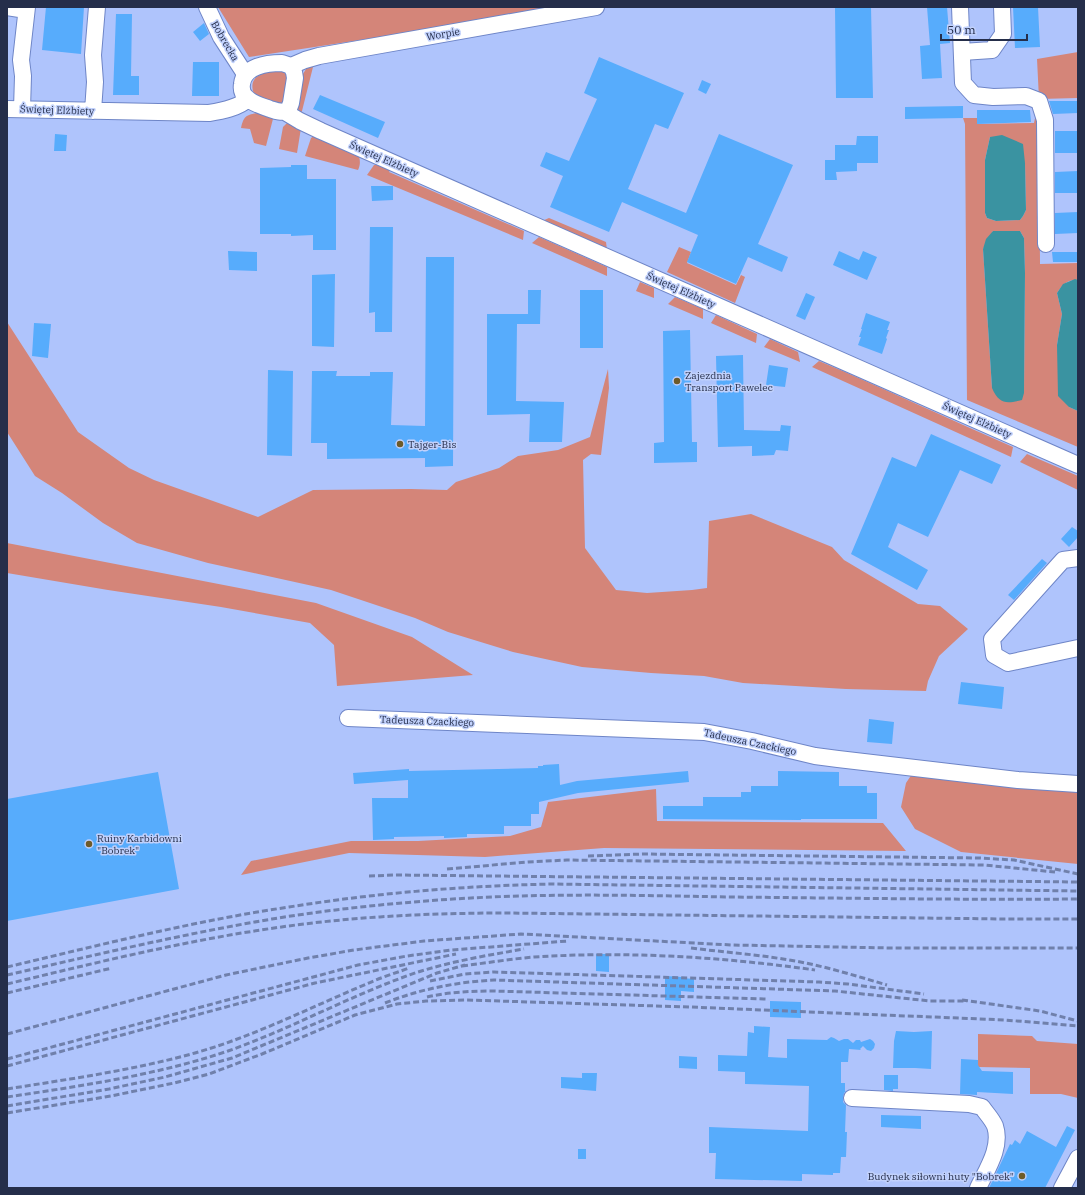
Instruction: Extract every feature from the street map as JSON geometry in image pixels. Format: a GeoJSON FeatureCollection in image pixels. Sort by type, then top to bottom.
{"type":"FeatureCollection","features":[{"type":"Feature","properties":{"kind":"street"},"geometry":{"type":"LineString","coordinates":[[7,7],[26,9],[14,59],[23,76],[14,109]]}},
{"type":"Feature","properties":{"kind":"street"},"geometry":{"type":"LineString","coordinates":[[93,111],[95,82],[92,55],[96,7]]}},
{"type":"Feature","properties":{"kind":"street","name":"Bobrecka"},"geometry":{"type":"LineString","coordinates":[[207,7],[222,37],[245,74]]}},
{"type":"Feature","properties":{"kind":"street","name":"Worpie"},"geometry":{"type":"LineString","coordinates":[[291,66],[319,56],[596,7]]}},
{"type":"Feature","properties":{"kind":"street"},"geometry":{"type":"LineString","coordinates":[[960,7],[963,83],[974,95],[993,97],[1026,96],[1039,101],[1045,120],[1046,244]]}},
{"type":"Feature","properties":{"kind":"street"},"geometry":{"type":"LineString","coordinates":[[962,52],[992,50],[1003,34],[1002,7]]}},
{"type":"Feature","properties":{"kind":"street"},"geometry":{"type":"LineString","coordinates":[[282,63],[291,66],[295,75],[290,108],[288,111],[277,111],[259,105],[244,95],[242,83],[245,74],[254,68],[268,64],[282,63]]}},
{"type":"Feature","properties":{"kind":"street","name":"Świętej Elżbiety"},"geometry":{"type":"LineString","coordinates":[[14,109],[209,112],[236,106],[248,99]]}},
{"type":"Feature","properties":{"kind":"street","name":"Świętej Elżbiety"},"geometry":{"type":"LineString","coordinates":[[285,112],[321,131],[1078,465]]}},
{"type":"Feature","properties":{"kind":"street"},"geometry":{"type":"LineString","coordinates":[[1078,558],[1063,560],[992,639],[994,655],[1008,663],[1078,648]]}},
{"type":"Feature","properties":{"kind":"street","name":"Tadeusza Czackiego"},"geometry":{"type":"LineString","coordinates":[[348,718],[704,732],[752,741],[815,756],[1018,780],[1078,784]]}},
{"type":"Feature","properties":{"kind":"street"},"geometry":{"type":"LineString","coordinates":[[852,1098],[968,1104],[982,1107],[994,1124],[997,1136],[994,1156],[978,1188]]}},
{"type":"Feature","properties":{"kind":"street"},"geometry":{"type":"LineString","coordinates":[[1062,1188],[1078,1158]]}},
{"type":"Feature","properties":{"kind":"shaded area"},"geometry":{"type":"Polygon","coordinates":[[[218,7],[549,7],[380,37],[249,57],[218,7]]]}},
{"type":"Feature","properties":{"kind":"shaded area"},"geometry":{"type":"Polygon","coordinates":[[[1078,52],[1078,98],[1039,99],[1037,59],[1078,52]]]}},
{"type":"Feature","properties":{"kind":"shaded area"},"geometry":{"type":"Polygon","coordinates":[[[314,63],[301,115],[297,107],[299,86],[306,69],[314,63]]]}},
{"type":"Feature","properties":{"kind":"shaded area"},"geometry":{"type":"Polygon","coordinates":[[[277,70],[284,72],[288,76],[286,100],[280,106],[254,94],[252,88],[255,79],[258,76],[277,70]]]}},
{"type":"Feature","properties":{"kind":"shaded area"},"geometry":{"type":"Polygon","coordinates":[[[1039,99],[1040,264],[1078,263],[1078,280],[1071,280],[1065,283],[1057,293],[1062,314],[1057,345],[1069,407],[1078,411],[1078,447],[967,400],[965,124],[963,118],[977,118],[977,124],[1034,123],[1039,99]],[[990,137],[985,160],[985,213],[987,218],[996,221],[1020,220],[1026,210],[1025,163],[990,137]],[[993,231],[983,249],[992,388],[1024,393],[1024,238],[1020,231],[993,231]]]}},
{"type":"Feature","properties":{"kind":"shaded area"},"geometry":{"type":"Polygon","coordinates":[[[258,113],[274,115],[266,146],[254,143],[250,129],[241,128],[246,117],[251,114],[258,113]]]}},
{"type":"Feature","properties":{"kind":"shaded area"},"geometry":{"type":"Polygon","coordinates":[[[287,123],[301,128],[297,153],[279,149],[283,127],[287,123]]]}},
{"type":"Feature","properties":{"kind":"shaded area"},"geometry":{"type":"Polygon","coordinates":[[[315,135],[358,153],[360,166],[358,170],[305,156],[311,138],[315,135]]]}},
{"type":"Feature","properties":{"kind":"shaded area"},"geometry":{"type":"Polygon","coordinates":[[[1002,135],[1023,144],[1026,210],[1020,220],[996,221],[987,218],[985,213],[985,160],[990,137],[1002,135]]]}},
{"type":"Feature","properties":{"kind":"shaded area"},"geometry":{"type":"Polygon","coordinates":[[[380,164],[391,169],[389,172],[524,231],[523,240],[367,175],[374,165],[380,164]]]}},
{"type":"Feature","properties":{"kind":"shaded area"},"geometry":{"type":"Polygon","coordinates":[[[549,218],[606,242],[607,250],[542,221],[549,218]]]}},
{"type":"Feature","properties":{"kind":"shaded area"},"geometry":{"type":"Polygon","coordinates":[[[993,231],[1020,231],[1024,238],[1024,393],[1022,400],[1012,402],[1004,402],[1000,400],[992,388],[983,249],[986,239],[993,231]]]}},
{"type":"Feature","properties":{"kind":"shaded area"},"geometry":{"type":"Polygon","coordinates":[[[539,237],[607,267],[607,276],[532,243],[539,237]]]}},
{"type":"Feature","properties":{"kind":"shaded area"},"geometry":{"type":"Polygon","coordinates":[[[679,247],[691,252],[687,263],[736,285],[741,275],[745,277],[735,303],[667,272],[679,247]]]}},
{"type":"Feature","properties":{"kind":"shaded area"},"geometry":{"type":"Polygon","coordinates":[[[1075,279],[1078,280],[1078,411],[1069,407],[1058,396],[1057,345],[1062,314],[1057,293],[1063,284],[1075,279]]]}},
{"type":"Feature","properties":{"kind":"shaded area"},"geometry":{"type":"Polygon","coordinates":[[[640,282],[654,288],[654,298],[636,291],[640,282]]]}},
{"type":"Feature","properties":{"kind":"shaded area"},"geometry":{"type":"Polygon","coordinates":[[[675,297],[703,309],[703,319],[668,304],[675,297]]]}},
{"type":"Feature","properties":{"kind":"shaded area"},"geometry":{"type":"Polygon","coordinates":[[[716,315],[757,334],[756,343],[711,323],[716,315]]]}},
{"type":"Feature","properties":{"kind":"shaded area"},"geometry":{"type":"Polygon","coordinates":[[[7,322],[78,432],[129,468],[154,480],[258,517],[313,490],[447,490],[456,482],[499,468],[518,456],[558,450],[590,437],[608,369],[609,388],[601,455],[591,454],[583,460],[585,548],[616,590],[647,593],[707,588],[709,521],[751,514],[832,547],[844,560],[918,604],[940,606],[968,629],[939,656],[928,681],[926,691],[846,689],[743,683],[704,676],[582,667],[513,652],[448,632],[415,618],[331,590],[208,563],[137,543],[103,523],[62,493],[35,476],[7,432],[7,322]]]}},
{"type":"Feature","properties":{"kind":"shaded area"},"geometry":{"type":"Polygon","coordinates":[[[770,339],[798,352],[800,362],[764,347],[770,339]]]}},
{"type":"Feature","properties":{"kind":"shaded area"},"geometry":{"type":"Polygon","coordinates":[[[819,361],[1013,447],[1011,457],[812,367],[819,361]]]}},
{"type":"Feature","properties":{"kind":"shaded area"},"geometry":{"type":"Polygon","coordinates":[[[1027,454],[1078,476],[1078,490],[1020,462],[1027,454]]]}},
{"type":"Feature","properties":{"kind":"shaded area"},"geometry":{"type":"Polygon","coordinates":[[[7,543],[316,603],[412,637],[473,675],[337,686],[334,645],[310,623],[221,607],[7,573],[7,543]]]}},
{"type":"Feature","properties":{"kind":"shaded area"},"geometry":{"type":"Polygon","coordinates":[[[912,774],[1078,790],[1078,864],[961,852],[915,829],[901,807],[906,783],[912,774]]]}},
{"type":"Feature","properties":{"kind":"shaded area"},"geometry":{"type":"Polygon","coordinates":[[[656,789],[657,821],[883,823],[906,851],[604,848],[485,857],[349,853],[241,875],[251,861],[351,841],[418,841],[510,836],[541,827],[548,802],[656,789]]]}},
{"type":"Feature","properties":{"kind":"shaded area"},"geometry":{"type":"Polygon","coordinates":[[[978,1034],[1032,1036],[1037,1041],[1078,1044],[1078,1098],[1061,1094],[1030,1094],[1030,1068],[978,1067],[978,1034]]]}},
{"type":"Feature","properties":{"kind":"building"},"geometry":{"type":"Polygon","coordinates":[[[46,7],[84,7],[81,54],[42,50],[46,7]]]}},
{"type":"Feature","properties":{"kind":"building"},"geometry":{"type":"Polygon","coordinates":[[[835,7],[871,7],[873,98],[836,98],[835,7]]]}},
{"type":"Feature","properties":{"kind":"building"},"geometry":{"type":"Polygon","coordinates":[[[927,7],[947,7],[950,43],[940,44],[942,78],[922,79],[920,46],[930,45],[927,7]]]}},
{"type":"Feature","properties":{"kind":"building"},"geometry":{"type":"Polygon","coordinates":[[[1013,7],[1038,7],[1040,47],[1015,48],[1013,7]]]}},
{"type":"Feature","properties":{"kind":"building"},"geometry":{"type":"Polygon","coordinates":[[[116,14],[132,14],[131,76],[139,76],[139,95],[113,95],[116,14]]]}},
{"type":"Feature","properties":{"kind":"building"},"geometry":{"type":"Polygon","coordinates":[[[204,23],[209,34],[200,41],[193,32],[204,23]]]}},
{"type":"Feature","properties":{"kind":"building"},"geometry":{"type":"Polygon","coordinates":[[[599,57],[684,93],[668,129],[655,124],[628,189],[686,213],[719,134],[793,165],[758,244],[788,257],[782,272],[748,257],[736,284],[687,262],[698,235],[622,202],[609,232],[550,207],[563,176],[540,166],[546,152],[569,161],[597,99],[584,93],[599,57]]]}},
{"type":"Feature","properties":{"kind":"building"},"geometry":{"type":"Polygon","coordinates":[[[193,62],[219,62],[219,96],[192,96],[193,62]]]}},
{"type":"Feature","properties":{"kind":"building"},"geometry":{"type":"Polygon","coordinates":[[[702,80],[711,84],[706,94],[698,90],[702,80]]]}},
{"type":"Feature","properties":{"kind":"building"},"geometry":{"type":"Polygon","coordinates":[[[320,95],[385,122],[378,138],[313,109],[320,95]]]}},
{"type":"Feature","properties":{"kind":"building"},"geometry":{"type":"Polygon","coordinates":[[[1049,101],[1078,101],[1078,113],[1053,114],[1049,101]]]}},
{"type":"Feature","properties":{"kind":"building"},"geometry":{"type":"Polygon","coordinates":[[[963,106],[963,118],[905,119],[905,107],[963,106]]]}},
{"type":"Feature","properties":{"kind":"building"},"geometry":{"type":"Polygon","coordinates":[[[977,110],[1030,110],[1031,122],[977,124],[977,110]]]}},
{"type":"Feature","properties":{"kind":"building"},"geometry":{"type":"Polygon","coordinates":[[[1055,131],[1078,131],[1078,153],[1055,153],[1055,131]]]}},
{"type":"Feature","properties":{"kind":"building"},"geometry":{"type":"Polygon","coordinates":[[[55,134],[67,135],[66,151],[54,151],[55,134]]]}},
{"type":"Feature","properties":{"kind":"building"},"geometry":{"type":"Polygon","coordinates":[[[857,136],[878,136],[878,163],[857,163],[857,171],[836,172],[837,180],[825,180],[825,160],[835,160],[835,145],[856,145],[857,136]]]}},
{"type":"Feature","properties":{"kind":"building"},"geometry":{"type":"Polygon","coordinates":[[[291,165],[307,165],[307,179],[336,179],[336,250],[313,250],[313,235],[291,236],[291,234],[260,234],[260,168],[291,167],[291,165]]]}},
{"type":"Feature","properties":{"kind":"building"},"geometry":{"type":"Polygon","coordinates":[[[1078,171],[1078,193],[1055,193],[1055,172],[1078,171]]]}},
{"type":"Feature","properties":{"kind":"building"},"geometry":{"type":"Polygon","coordinates":[[[371,186],[393,186],[393,200],[372,201],[371,186]]]}},
{"type":"Feature","properties":{"kind":"building"},"geometry":{"type":"Polygon","coordinates":[[[1078,212],[1078,233],[1055,234],[1055,213],[1078,212]]]}},
{"type":"Feature","properties":{"kind":"building"},"geometry":{"type":"Polygon","coordinates":[[[370,227],[393,227],[392,332],[375,332],[375,312],[369,313],[370,227]]]}},
{"type":"Feature","properties":{"kind":"building"},"geometry":{"type":"Polygon","coordinates":[[[228,251],[257,252],[257,271],[229,270],[228,251]]]}},
{"type":"Feature","properties":{"kind":"building"},"geometry":{"type":"Polygon","coordinates":[[[839,251],[859,260],[863,251],[877,257],[867,280],[833,265],[839,251]]]}},
{"type":"Feature","properties":{"kind":"building"},"geometry":{"type":"Polygon","coordinates":[[[1052,252],[1078,252],[1078,262],[1053,262],[1052,252]]]}},
{"type":"Feature","properties":{"kind":"building"},"geometry":{"type":"Polygon","coordinates":[[[426,257],[454,257],[453,466],[425,467],[425,458],[327,459],[327,443],[311,443],[312,371],[337,371],[336,376],[370,376],[370,372],[393,372],[391,425],[425,426],[426,257]]]}},
{"type":"Feature","properties":{"kind":"building"},"geometry":{"type":"Polygon","coordinates":[[[335,274],[334,347],[312,346],[312,275],[335,274]]]}},
{"type":"Feature","properties":{"kind":"building"},"geometry":{"type":"Polygon","coordinates":[[[528,290],[541,290],[540,324],[517,324],[516,401],[564,402],[562,442],[529,442],[530,414],[487,415],[487,314],[528,314],[528,290]]]}},
{"type":"Feature","properties":{"kind":"building"},"geometry":{"type":"Polygon","coordinates":[[[580,290],[603,290],[603,348],[580,348],[580,290]]]}},
{"type":"Feature","properties":{"kind":"building"},"geometry":{"type":"Polygon","coordinates":[[[806,293],[815,297],[805,320],[796,316],[806,293]]]}},
{"type":"Feature","properties":{"kind":"building"},"geometry":{"type":"Polygon","coordinates":[[[866,313],[890,322],[887,330],[889,330],[887,339],[882,354],[858,345],[866,313]]]}},
{"type":"Feature","properties":{"kind":"building"},"geometry":{"type":"Polygon","coordinates":[[[34,323],[51,324],[48,358],[32,356],[34,323]]]}},
{"type":"Feature","properties":{"kind":"building","name":"Zajezdnia Transport Pawelec"},"geometry":{"type":"Polygon","coordinates":[[[690,330],[692,442],[697,442],[697,462],[654,463],[654,443],[664,442],[663,331],[690,330]]]}},
{"type":"Feature","properties":{"kind":"building"},"geometry":{"type":"Polygon","coordinates":[[[743,355],[744,430],[780,431],[781,425],[791,426],[788,451],[776,450],[774,455],[752,456],[752,446],[718,447],[716,356],[743,355]]]}},
{"type":"Feature","properties":{"kind":"building"},"geometry":{"type":"Polygon","coordinates":[[[769,365],[788,368],[785,387],[766,385],[769,365]]]}},
{"type":"Feature","properties":{"kind":"building"},"geometry":{"type":"Polygon","coordinates":[[[268,370],[293,371],[292,456],[267,455],[268,370]]]}},
{"type":"Feature","properties":{"kind":"building"},"geometry":{"type":"Polygon","coordinates":[[[931,434],[1001,465],[992,484],[960,470],[928,537],[898,523],[888,547],[928,570],[917,590],[851,554],[892,457],[916,467],[931,434]]]}},
{"type":"Feature","properties":{"kind":"building"},"geometry":{"type":"Polygon","coordinates":[[[1072,527],[1078,531],[1078,537],[1069,547],[1061,539],[1072,527]]]}},
{"type":"Feature","properties":{"kind":"building"},"geometry":{"type":"Polygon","coordinates":[[[1042,559],[1047,563],[1014,600],[1008,595],[1042,559]]]}},
{"type":"Feature","properties":{"kind":"building"},"geometry":{"type":"Polygon","coordinates":[[[961,682],[1004,687],[1002,709],[958,704],[961,682]]]}},
{"type":"Feature","properties":{"kind":"building"},"geometry":{"type":"Polygon","coordinates":[[[869,719],[894,722],[892,744],[867,742],[869,719]]]}},
{"type":"Feature","properties":{"kind":"building"},"geometry":{"type":"Polygon","coordinates":[[[559,764],[560,785],[577,781],[688,771],[689,782],[578,793],[539,802],[539,814],[531,814],[531,826],[504,826],[504,834],[467,834],[467,837],[444,838],[444,836],[394,837],[394,839],[373,840],[372,798],[408,798],[408,780],[354,784],[353,773],[409,769],[409,771],[538,768],[538,766],[543,765],[559,764]]]}},
{"type":"Feature","properties":{"kind":"building"},"geometry":{"type":"Polygon","coordinates":[[[778,771],[839,772],[839,786],[867,786],[867,793],[877,793],[877,819],[663,819],[663,806],[703,806],[703,797],[741,797],[741,792],[751,792],[751,786],[778,786],[778,771]]]}},
{"type":"Feature","properties":{"kind":"building","name":"Ruiny Karbidowni \"Bobrek\""},"geometry":{"type":"Polygon","coordinates":[[[158,772],[179,889],[7,921],[7,799],[158,772]]]}},
{"type":"Feature","properties":{"kind":"building"},"geometry":{"type":"Polygon","coordinates":[[[596,954],[609,954],[609,972],[596,971],[596,954]]]}},
{"type":"Feature","properties":{"kind":"building"},"geometry":{"type":"Polygon","coordinates":[[[665,976],[694,979],[694,992],[681,991],[681,1001],[665,1000],[665,976]]]}},
{"type":"Feature","properties":{"kind":"building"},"geometry":{"type":"Polygon","coordinates":[[[770,1001],[801,1002],[801,1018],[770,1017],[770,1001]]]}},
{"type":"Feature","properties":{"kind":"building"},"geometry":{"type":"Polygon","coordinates":[[[754,1026],[770,1027],[768,1057],[787,1058],[787,1039],[827,1040],[831,1037],[839,1041],[848,1039],[853,1043],[856,1040],[860,1040],[861,1042],[870,1039],[875,1044],[871,1051],[867,1050],[863,1046],[860,1049],[861,1050],[849,1049],[848,1062],[841,1062],[841,1083],[845,1083],[846,1091],[844,1093],[843,1102],[846,1105],[845,1132],[847,1132],[846,1157],[841,1157],[840,1173],[833,1173],[833,1175],[802,1174],[802,1181],[715,1179],[716,1153],[709,1153],[709,1127],[808,1131],[809,1086],[745,1084],[745,1072],[718,1071],[718,1055],[747,1056],[748,1032],[754,1033],[754,1026]]]}},
{"type":"Feature","properties":{"kind":"building"},"geometry":{"type":"Polygon","coordinates":[[[896,1031],[932,1031],[931,1069],[893,1068],[896,1031]]]}},
{"type":"Feature","properties":{"kind":"building"},"geometry":{"type":"Polygon","coordinates":[[[679,1056],[697,1057],[697,1069],[679,1068],[679,1056]]]}},
{"type":"Feature","properties":{"kind":"building"},"geometry":{"type":"Polygon","coordinates":[[[961,1059],[978,1060],[978,1065],[982,1071],[1013,1072],[1013,1094],[977,1092],[977,1095],[960,1094],[961,1059]]]}},
{"type":"Feature","properties":{"kind":"building"},"geometry":{"type":"Polygon","coordinates":[[[582,1073],[597,1073],[596,1091],[561,1088],[561,1077],[582,1078],[582,1073]]]}},
{"type":"Feature","properties":{"kind":"building"},"geometry":{"type":"Polygon","coordinates":[[[884,1075],[898,1075],[898,1089],[893,1089],[893,1091],[884,1090],[884,1075]]]}},
{"type":"Feature","properties":{"kind":"building"},"geometry":{"type":"Polygon","coordinates":[[[881,1115],[921,1116],[921,1129],[881,1127],[881,1115]]]}},
{"type":"Feature","properties":{"kind":"building","name":"Budynek siłowni huty \"Bobrek\""},"geometry":{"type":"Polygon","coordinates":[[[1067,1126],[1075,1130],[1045,1188],[989,1188],[1010,1144],[1012,1145],[1015,1140],[1020,1144],[1027,1131],[1056,1147],[1067,1126]]]}},
{"type":"Feature","properties":{"kind":"building"},"geometry":{"type":"Polygon","coordinates":[[[578,1149],[586,1149],[586,1159],[578,1159],[578,1149]]]}},
{"type":"Feature","properties":{"kind":"railway"},"geometry":{"type":"LineString","coordinates":[[588,856],[643,854],[979,858],[1014,860],[1078,874]]}},
{"type":"Feature","properties":{"kind":"railway"},"geometry":{"type":"LineString","coordinates":[[447,869],[567,860],[984,865],[1055,872]]}},
{"type":"Feature","properties":{"kind":"railway"},"geometry":{"type":"LineString","coordinates":[[369,876],[396,875],[1078,882]]}},
{"type":"Feature","properties":{"kind":"railway"},"geometry":{"type":"LineString","coordinates":[[7,967],[218,919],[322,902],[452,888],[551,884],[1078,891]]}},
{"type":"Feature","properties":{"kind":"railway"},"geometry":{"type":"LineString","coordinates":[[7,975],[172,938],[272,919],[397,903],[439,900],[510,896],[582,895],[902,899],[1078,899]]}},
{"type":"Feature","properties":{"kind":"railway"},"geometry":{"type":"LineString","coordinates":[[7,984],[133,954],[229,935],[323,922],[384,917],[508,913],[1078,919]]}},
{"type":"Feature","properties":{"kind":"railway"},"geometry":{"type":"LineString","coordinates":[[7,1034],[226,975],[354,950],[424,941],[521,934],[732,945],[892,948],[1078,948]]}},
{"type":"Feature","properties":{"kind":"railway"},"geometry":{"type":"LineString","coordinates":[[7,1059],[358,965],[451,950],[568,941]]}},
{"type":"Feature","properties":{"kind":"railway"},"geometry":{"type":"LineString","coordinates":[[691,948],[796,961],[835,970],[887,985]]}},
{"type":"Feature","properties":{"kind":"railway"},"geometry":{"type":"LineString","coordinates":[[7,1097],[119,1079],[174,1067],[228,1051],[252,1042],[370,990],[418,972],[458,961],[524,949]]}},
{"type":"Feature","properties":{"kind":"railway"},"geometry":{"type":"LineString","coordinates":[[7,1066],[315,983],[456,954]]}},
{"type":"Feature","properties":{"kind":"railway"},"geometry":{"type":"LineString","coordinates":[[462,966],[534,957],[569,955],[640,955],[675,956],[780,965],[815,970]]}},
{"type":"Feature","properties":{"kind":"railway"},"geometry":{"type":"LineString","coordinates":[[7,1106],[109,1089],[165,1077],[232,1058],[437,973],[465,965]]}},
{"type":"Feature","properties":{"kind":"railway"},"geometry":{"type":"LineString","coordinates":[[7,993],[112,968]]}},
{"type":"Feature","properties":{"kind":"railway"},"geometry":{"type":"LineString","coordinates":[[7,1089],[78,1078],[195,1053],[261,1030],[374,981],[409,968]]}},
{"type":"Feature","properties":{"kind":"railway"},"geometry":{"type":"LineString","coordinates":[[430,981],[465,974],[494,972],[819,982],[848,984],[924,994]]}},
{"type":"Feature","properties":{"kind":"railway"},"geometry":{"type":"LineString","coordinates":[[385,1003],[439,987],[466,982],[494,980],[835,991],[930,1001],[967,1001]]}},
{"type":"Feature","properties":{"kind":"railway"},"geometry":{"type":"LineString","coordinates":[[427,997],[460,992],[494,991],[766,999]]}},
{"type":"Feature","properties":{"kind":"railway"},"geometry":{"type":"LineString","coordinates":[[7,1113],[111,1096],[209,1074],[262,1054],[355,1015],[397,1004],[426,1001],[467,1000],[689,1007],[1005,1020],[1078,1026]]}},
{"type":"Feature","properties":{"kind":"railway"},"geometry":{"type":"LineString","coordinates":[[962,1000],[1040,1011],[1078,1021]]}},
{"type":"Feature","properties":{"kind":"place","name":"Zajezdnia Transport Pawelec"},"geometry":{"type":"Point","coordinates":[677,381]}},
{"type":"Feature","properties":{"kind":"place","name":"Tajger-Bis"},"geometry":{"type":"Point","coordinates":[400,444]}},
{"type":"Feature","properties":{"kind":"place","name":"Ruiny Karbidowni \"Bobrek\""},"geometry":{"type":"Point","coordinates":[89,844]}},
{"type":"Feature","properties":{"kind":"place","name":"Budynek siłowni huty \"Bobrek\""},"geometry":{"type":"Point","coordinates":[1022,1176]}}]}
